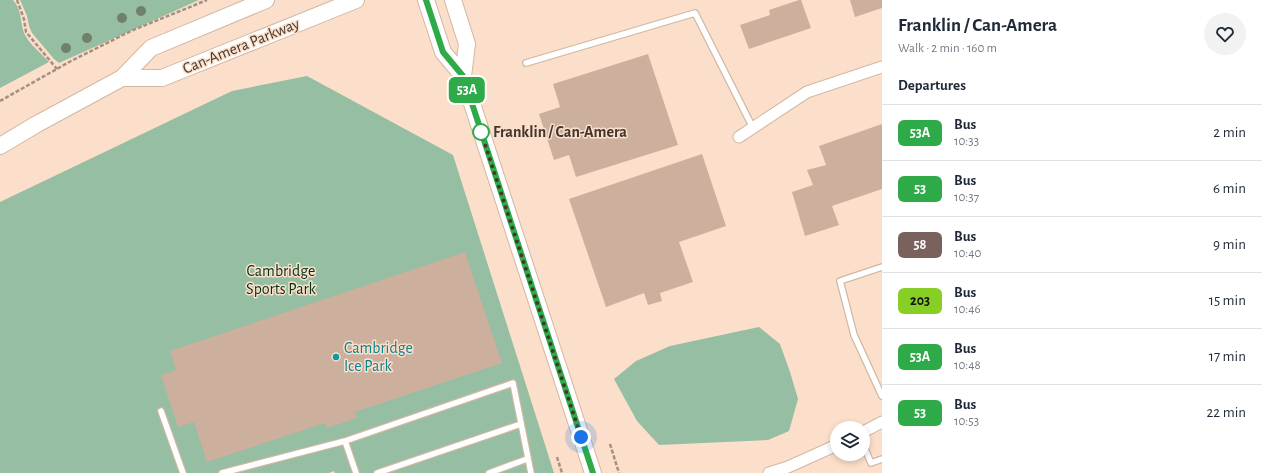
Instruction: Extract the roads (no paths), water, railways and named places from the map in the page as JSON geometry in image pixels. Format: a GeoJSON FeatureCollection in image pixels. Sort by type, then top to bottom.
{"type":"FeatureCollection","features":[{"type":"Feature","properties":{"kind":"main road","name":"Can-Amera Parkway"},"geometry":{"type":"LineString","coordinates":[[0,146],[37,124],[122,78],[151,48],[266,0]]}},
{"type":"Feature","properties":{"kind":"main road","name":"Can-Amera Parkway"},"geometry":{"type":"LineString","coordinates":[[122,78],[162,78],[356,0]]}},
{"type":"Feature","properties":{"kind":"main road"},"geometry":{"type":"LineString","coordinates":[[426,0],[443,52],[463,76],[593,473]]}},
{"type":"Feature","properties":{"kind":"main road"},"geometry":{"type":"LineString","coordinates":[[453,0],[467,44],[463,76]]}},
{"type":"Feature","properties":{"kind":"street"},"geometry":{"type":"LineString","coordinates":[[739,138],[807,92],[882,67]]}},
{"type":"Feature","properties":{"kind":"street"},"geometry":{"type":"LineString","coordinates":[[870,428],[882,422]]}},
{"type":"Feature","properties":{"kind":"street"},"geometry":{"type":"LineString","coordinates":[[769,473],[789,470],[830,449]]}},
{"type":"Feature","properties":{"kind":"lane"},"geometry":{"type":"LineString","coordinates":[[526,63],[695,13],[753,128]]}},
{"type":"Feature","properties":{"kind":"lane"},"geometry":{"type":"LineString","coordinates":[[882,267],[840,281],[854,335],[882,396]]}},
{"type":"Feature","properties":{"kind":"lane"},"geometry":{"type":"LineString","coordinates":[[222,473],[345,441],[513,383],[531,473]]}},
{"type":"Feature","properties":{"kind":"lane"},"geometry":{"type":"LineString","coordinates":[[161,411],[183,473]]}},
{"type":"Feature","properties":{"kind":"lane"},"geometry":{"type":"LineString","coordinates":[[377,473],[521,424]]}},
{"type":"Feature","properties":{"kind":"lane"},"geometry":{"type":"LineString","coordinates":[[345,441],[356,473]]}},
{"type":"Feature","properties":{"kind":"lane"},"geometry":{"type":"LineString","coordinates":[[489,473],[528,459]]}},
{"type":"Feature","properties":{"kind":"lane"},"geometry":{"type":"LineString","coordinates":[[870,461],[871,463],[882,459]]}},
{"type":"Feature","properties":{"kind":"place","name":"Franklin / Can-Amera"},"geometry":{"type":"Point","coordinates":[481,132]}},
{"type":"Feature","properties":{"kind":"place","name":"Cambridge Ice Park"},"geometry":{"type":"Point","coordinates":[336,357]}},
{"type":"Feature","properties":{"kind":"park label","name":"Cambridge Sports Park"},"geometry":{"type":"Point","coordinates":[281,280]}}]}
